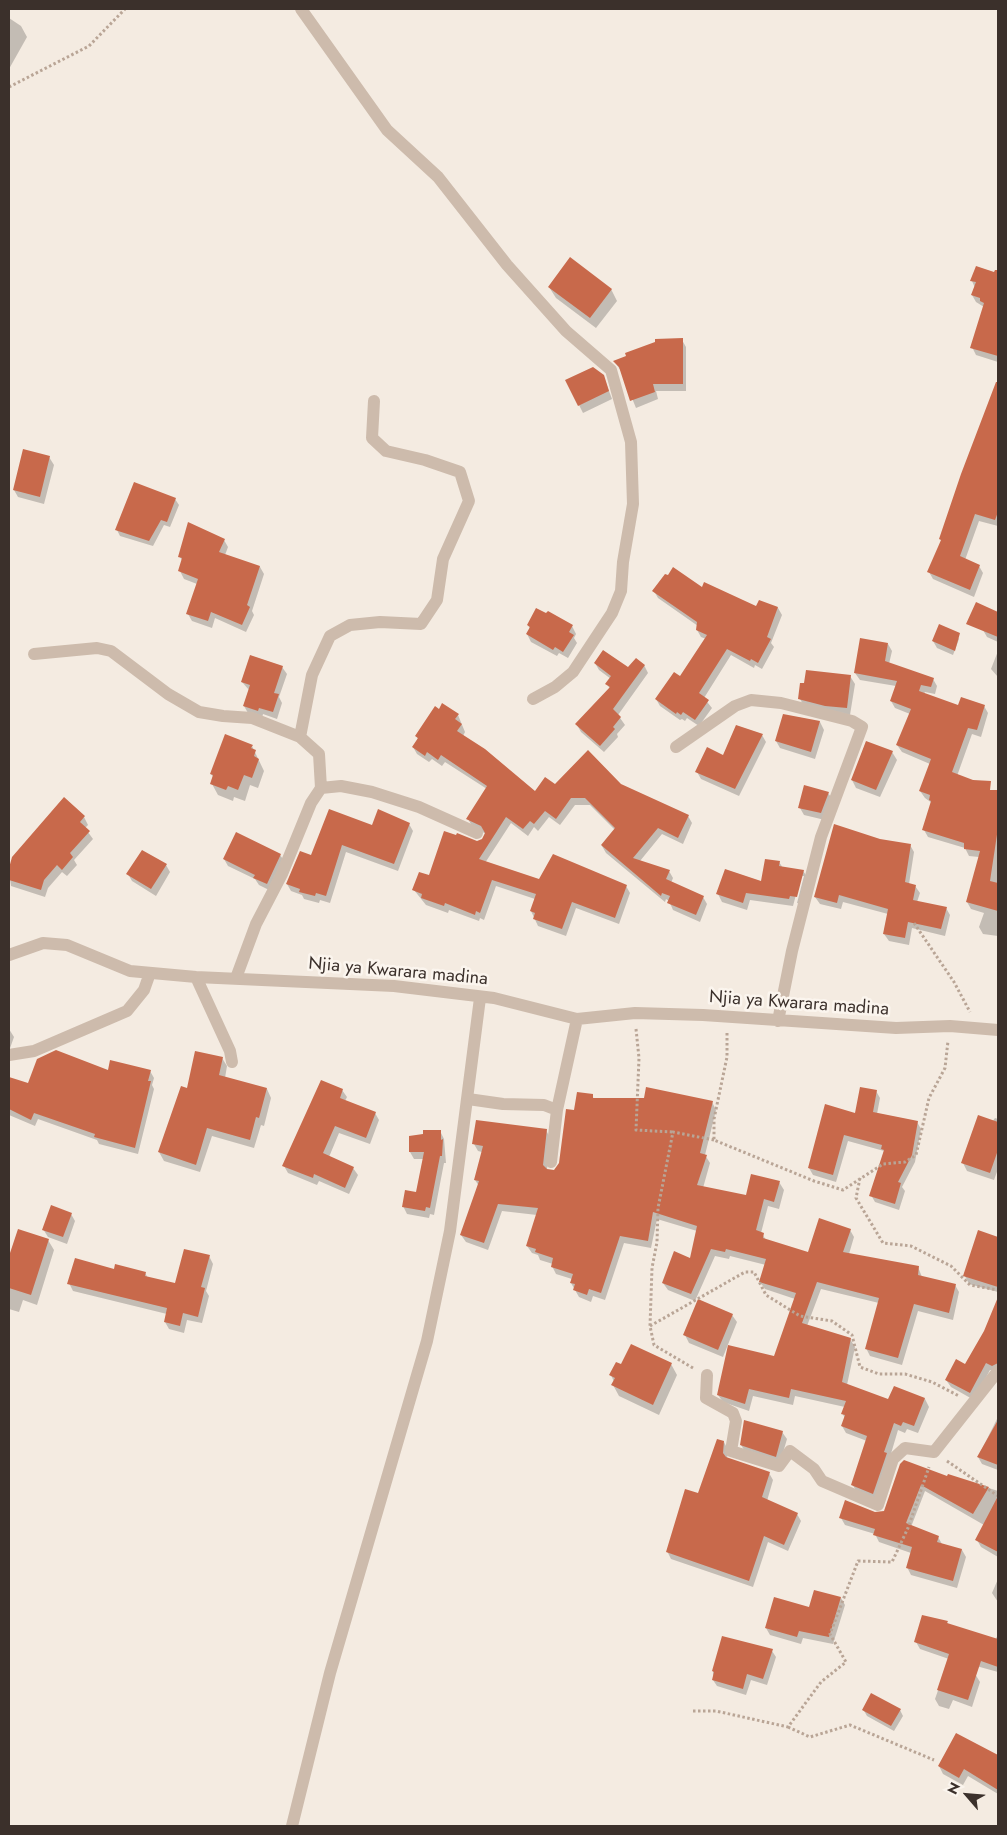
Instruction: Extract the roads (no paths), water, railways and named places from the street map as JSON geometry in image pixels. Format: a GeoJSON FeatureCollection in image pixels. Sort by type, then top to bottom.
{"type":"FeatureCollection","features":[{"type":"Feature","properties":{"kind":"street"},"geometry":{"type":"LineString","coordinates":[[301,9],[387,130],[438,177],[507,265],[566,330],[610,370],[631,442],[633,504],[623,562],[621,591],[612,613],[574,672],[555,687],[533,699]]}},
{"type":"Feature","properties":{"kind":"street"},"geometry":{"type":"LineString","coordinates":[[300,737],[312,675],[330,636],[350,625],[380,622],[422,624],[437,600],[443,559],[470,501],[460,472],[425,460],[386,450],[372,438],[374,401]]}},
{"type":"Feature","properties":{"kind":"street"},"geometry":{"type":"LineString","coordinates":[[34,654],[97,648],[111,651],[168,694],[199,712],[252,718],[300,737],[319,754],[321,788],[311,803],[282,874],[256,924],[236,978]]}},
{"type":"Feature","properties":{"kind":"street"},"geometry":{"type":"LineString","coordinates":[[676,748],[735,706],[751,700],[781,703],[852,721],[862,727],[821,837],[792,951],[778,1021]]}},
{"type":"Feature","properties":{"kind":"street"},"geometry":{"type":"LineString","coordinates":[[321,788],[341,786],[372,792],[419,807],[477,832]]}},
{"type":"Feature","properties":{"kind":"street","name":"Njia ya Kwarara madina"},"geometry":{"type":"LineString","coordinates":[[9,955],[43,943],[67,945],[130,972],[394,986],[480,998],[494,998],[577,1019],[635,1014],[721,1016],[896,1028],[950,1026],[998,1030]]}},
{"type":"Feature","properties":{"kind":"street"},"geometry":{"type":"LineString","coordinates":[[9,1055],[34,1051],[127,1011],[144,990],[150,973]]}},
{"type":"Feature","properties":{"kind":"street"},"geometry":{"type":"LineString","coordinates":[[196,977],[230,1051],[232,1062]]}},
{"type":"Feature","properties":{"kind":"street"},"geometry":{"type":"LineString","coordinates":[[292,1826],[330,1673],[428,1341],[450,1231],[480,998]]}},
{"type":"Feature","properties":{"kind":"street"},"geometry":{"type":"LineString","coordinates":[[551,1162],[557,1110],[577,1019]]}},
{"type":"Feature","properties":{"kind":"street"},"geometry":{"type":"LineString","coordinates":[[468,1099],[503,1104],[544,1104],[557,1110]]}},
{"type":"Feature","properties":{"kind":"street"},"geometry":{"type":"LineString","coordinates":[[707,1375],[706,1398],[733,1413],[736,1422],[731,1451],[779,1466],[790,1451],[814,1469],[822,1481],[878,1505],[894,1459],[899,1453],[905,1448],[934,1452],[998,1371]]}}]}
